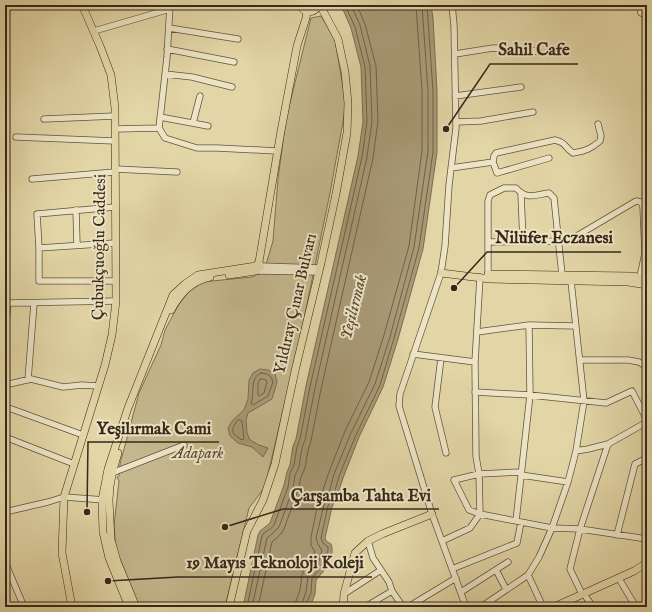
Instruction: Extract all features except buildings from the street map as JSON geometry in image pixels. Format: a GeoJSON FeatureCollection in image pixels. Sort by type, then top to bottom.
{"type":"FeatureCollection","features":[{"type":"Feature","properties":{"kind":"main road","name":"Çubukçuoğlu Caddesi"},"geometry":{"type":"LineString","coordinates":[[72,607],[62,553],[64,497],[105,365],[112,335],[116,301],[115,116],[111,75],[82,5]]}},
{"type":"Feature","properties":{"kind":"main road"},"geometry":{"type":"LineString","coordinates":[[299,5],[307,12],[313,11],[319,5]]}},
{"type":"Feature","properties":{"kind":"main road","name":"Yıldıray Çınar Bulvarı"},"geometry":{"type":"LineString","coordinates":[[229,607],[246,531],[263,500],[275,464],[336,194],[347,133],[348,103],[345,72],[338,39],[319,5]]}},
{"type":"Feature","properties":{"kind":"main road"},"geometry":{"type":"LineString","coordinates":[[130,607],[109,558],[103,532],[108,469],[133,401],[151,361],[166,320],[177,300],[188,287],[200,280],[258,268],[277,151],[297,46],[307,12]]}},
{"type":"Feature","properties":{"kind":"main road"},"geometry":{"type":"LineString","coordinates":[[441,270],[481,274],[632,276],[644,278]]}},
{"type":"Feature","properties":{"kind":"main road"},"geometry":{"type":"LineString","coordinates":[[441,270],[490,279],[628,282],[647,285]]}},
{"type":"Feature","properties":{"kind":"main road"},"geometry":{"type":"LineString","coordinates":[[133,401],[105,500],[111,540],[117,561],[136,607]]}},
{"type":"Feature","properties":{"kind":"main road"},"geometry":{"type":"LineString","coordinates":[[343,607],[344,594],[355,553],[368,541],[432,514]]}},
{"type":"Feature","properties":{"kind":"main road"},"geometry":{"type":"LineString","coordinates":[[565,607],[634,571],[647,562]]}},
{"type":"Feature","properties":{"kind":"main road"},"geometry":{"type":"LineString","coordinates":[[554,607],[636,576],[647,568]]}},
{"type":"Feature","properties":{"kind":"street"},"geometry":{"type":"LineString","coordinates":[[451,5],[453,14],[455,54],[456,122],[445,246],[441,270],[400,394],[399,406],[432,514],[465,605],[458,607]]}},
{"type":"Feature","properties":{"kind":"street"},"geometry":{"type":"LineString","coordinates":[[640,5],[641,13],[647,15]]}},
{"type":"Feature","properties":{"kind":"street"},"geometry":{"type":"LineString","coordinates":[[94,31],[170,7],[159,128],[165,138],[197,148],[277,151]]}},
{"type":"Feature","properties":{"kind":"street"},"geometry":{"type":"LineString","coordinates":[[169,28],[238,39]]}},
{"type":"Feature","properties":{"kind":"street"},"geometry":{"type":"LineString","coordinates":[[455,54],[493,48],[527,49],[539,52]]}},
{"type":"Feature","properties":{"kind":"street"},"geometry":{"type":"LineString","coordinates":[[167,49],[234,62]]}},
{"type":"Feature","properties":{"kind":"street"},"geometry":{"type":"LineString","coordinates":[[165,74],[192,77],[232,87]]}},
{"type":"Feature","properties":{"kind":"street"},"geometry":{"type":"LineString","coordinates":[[455,96],[521,87]]}},
{"type":"Feature","properties":{"kind":"street"},"geometry":{"type":"LineString","coordinates":[[193,123],[200,96]]}},
{"type":"Feature","properties":{"kind":"street"},"geometry":{"type":"LineString","coordinates":[[456,122],[481,121],[533,112]]}},
{"type":"Feature","properties":{"kind":"street"},"geometry":{"type":"LineString","coordinates":[[44,119],[115,116]]}},
{"type":"Feature","properties":{"kind":"street"},"geometry":{"type":"LineString","coordinates":[[160,116],[208,126]]}},
{"type":"Feature","properties":{"kind":"street"},"geometry":{"type":"LineString","coordinates":[[549,158],[497,173],[493,162],[496,153],[555,140],[563,142],[573,153],[583,152],[593,147],[600,141],[601,136],[598,124]]}},
{"type":"Feature","properties":{"kind":"street"},"geometry":{"type":"LineString","coordinates":[[115,129],[159,128]]}},
{"type":"Feature","properties":{"kind":"street"},"geometry":{"type":"LineString","coordinates":[[16,137],[115,141]]}},
{"type":"Feature","properties":{"kind":"street"},"geometry":{"type":"LineString","coordinates":[[451,168],[493,162]]}},
{"type":"Feature","properties":{"kind":"street"},"geometry":{"type":"LineString","coordinates":[[32,179],[115,171],[178,172]]}},
{"type":"Feature","properties":{"kind":"street"},"geometry":{"type":"LineString","coordinates":[[488,274],[488,201],[490,195],[504,188],[516,188],[521,194],[528,196],[549,193],[554,198],[562,275]]}},
{"type":"Feature","properties":{"kind":"street"},"geometry":{"type":"LineString","coordinates":[[521,194],[523,241]]}},
{"type":"Feature","properties":{"kind":"street"},"geometry":{"type":"LineString","coordinates":[[488,242],[558,241],[575,237],[636,201],[641,202],[643,207],[645,253],[644,278]]}},
{"type":"Feature","properties":{"kind":"street"},"geometry":{"type":"LineString","coordinates":[[115,207],[37,214],[39,281],[116,281]]}},
{"type":"Feature","properties":{"kind":"street"},"geometry":{"type":"LineString","coordinates":[[76,210],[77,245]]}},
{"type":"Feature","properties":{"kind":"street"},"geometry":{"type":"LineString","coordinates":[[39,248],[116,243]]}},
{"type":"Feature","properties":{"kind":"street"},"geometry":{"type":"LineString","coordinates":[[258,268],[319,270]]}},
{"type":"Feature","properties":{"kind":"street"},"geometry":{"type":"LineString","coordinates":[[442,541],[470,528],[480,514],[479,474],[476,456],[475,362],[480,277]]}},
{"type":"Feature","properties":{"kind":"street"},"geometry":{"type":"LineString","coordinates":[[481,607],[528,574],[539,557],[552,528],[568,482],[576,451],[584,401],[571,280]]}},
{"type":"Feature","properties":{"kind":"street"},"geometry":{"type":"LineString","coordinates":[[5,333],[8,303],[116,301]]}},
{"type":"Feature","properties":{"kind":"street"},"geometry":{"type":"LineString","coordinates":[[28,380],[34,303]]}},
{"type":"Feature","properties":{"kind":"street"},"geometry":{"type":"LineString","coordinates":[[477,332],[530,325],[576,326]]}},
{"type":"Feature","properties":{"kind":"street"},"geometry":{"type":"LineString","coordinates":[[452,569],[517,543],[521,474],[530,395],[530,325]]}},
{"type":"Feature","properties":{"kind":"street"},"geometry":{"type":"LineString","coordinates":[[413,354],[475,362]]}},
{"type":"Feature","properties":{"kind":"street"},"geometry":{"type":"LineString","coordinates":[[441,358],[435,407],[446,453]]}},
{"type":"Feature","properties":{"kind":"street"},"geometry":{"type":"LineString","coordinates":[[580,360],[628,360],[638,362],[647,367]]}},
{"type":"Feature","properties":{"kind":"street"},"geometry":{"type":"LineString","coordinates":[[5,385],[31,379],[63,387],[82,385],[98,386]]}},
{"type":"Feature","properties":{"kind":"street"},"geometry":{"type":"LineString","coordinates":[[475,392],[530,395],[606,403],[632,391],[647,421],[608,444],[576,451]]}},
{"type":"Feature","properties":{"kind":"street"},"geometry":{"type":"LineString","coordinates":[[6,407],[83,435]]}},
{"type":"Feature","properties":{"kind":"street"},"geometry":{"type":"LineString","coordinates":[[5,437],[74,464]]}},
{"type":"Feature","properties":{"kind":"street"},"geometry":{"type":"LineString","coordinates":[[593,607],[584,596],[570,569],[580,529],[608,444]]}},
{"type":"Feature","properties":{"kind":"street"},"geometry":{"type":"LineString","coordinates":[[112,474],[184,446]]}},
{"type":"Feature","properties":{"kind":"street"},"geometry":{"type":"LineString","coordinates":[[617,535],[635,464],[647,458]]}},
{"type":"Feature","properties":{"kind":"street"},"geometry":{"type":"LineString","coordinates":[[568,482],[521,474],[479,474],[454,480],[469,510],[480,514],[552,528],[580,529],[647,539]]}},
{"type":"Feature","properties":{"kind":"street"},"geometry":{"type":"LineString","coordinates":[[5,512],[64,497],[105,500]]}},
{"type":"Feature","properties":{"kind":"street"},"geometry":{"type":"LineString","coordinates":[[368,541],[373,558],[389,582],[392,591],[402,607]]}},
{"type":"Feature","properties":{"kind":"street"},"geometry":{"type":"LineString","coordinates":[[5,562],[24,607]]}},
{"type":"Feature","properties":{"kind":"street"},"geometry":{"type":"LineString","coordinates":[[461,592],[508,562]]}},
{"type":"Feature","properties":{"kind":"street"},"geometry":{"type":"LineString","coordinates":[[344,594],[381,570]]}},
{"type":"Feature","properties":{"kind":"street"},"geometry":{"type":"LineString","coordinates":[[496,570],[506,590]]}},
{"type":"Feature","properties":{"kind":"street"},"geometry":{"type":"LineString","coordinates":[[528,574],[543,607]]}},
{"type":"Feature","properties":{"kind":"street"},"geometry":{"type":"LineString","coordinates":[[408,607],[456,578]]}},
{"type":"Feature","properties":{"kind":"street"},"geometry":{"type":"LineString","coordinates":[[621,582],[636,607]]}},
{"type":"Feature","properties":{"kind":"street"},"geometry":{"type":"LineString","coordinates":[[365,607],[392,591]]}},
{"type":"Feature","properties":{"kind":"green space","name":"Adapark"},"geometry":{"type":"Polygon","coordinates":[[[321,16],[335,40],[346,105],[330,193],[301,333],[265,487],[249,508],[225,607],[139,607],[116,549],[114,526],[119,481],[117,477],[119,476],[120,464],[139,393],[161,345],[165,330],[179,304],[190,290],[202,282],[252,277],[265,268],[273,241],[278,179],[286,119],[311,18],[321,16]]]}},
{"type":"Feature","properties":{"kind":"water","name":"Yeşilırmak"},"geometry":{"type":"Polygon","coordinates":[[[341,5],[431,5],[437,91],[437,152],[423,249],[383,387],[359,437],[332,507],[325,538],[326,541],[331,544],[332,553],[326,568],[316,580],[315,594],[310,607],[243,607],[258,535],[260,531],[270,523],[290,465],[306,386],[358,156],[363,122],[361,67],[351,28],[341,5]]]}},
{"type":"Feature","properties":{"kind":"water"},"geometry":{"type":"Polygon","coordinates":[[[260,369],[268,370],[275,374],[277,382],[272,399],[248,413],[246,420],[247,433],[250,440],[268,448],[263,457],[252,447],[238,443],[230,436],[228,428],[233,420],[244,410],[248,399],[249,380],[253,373],[260,369]]]}},
{"type":"Feature","properties":{"kind":"place","name":"Sahil Cafe"},"geometry":{"type":"Point","coordinates":[446,129]}},
{"type":"Feature","properties":{"kind":"place","name":"Nilüfer Eczanesi"},"geometry":{"type":"Point","coordinates":[454,288]}},
{"type":"Feature","properties":{"kind":"place","name":"Yeşilırmak Cami"},"geometry":{"type":"Point","coordinates":[87,512]}},
{"type":"Feature","properties":{"kind":"place","name":"Çarşamba Tahta Evi"},"geometry":{"type":"Point","coordinates":[225,527]}},
{"type":"Feature","properties":{"kind":"place","name":"19 Mayıs Teknoloji Koleji"},"geometry":{"type":"Point","coordinates":[108,581]}}]}
